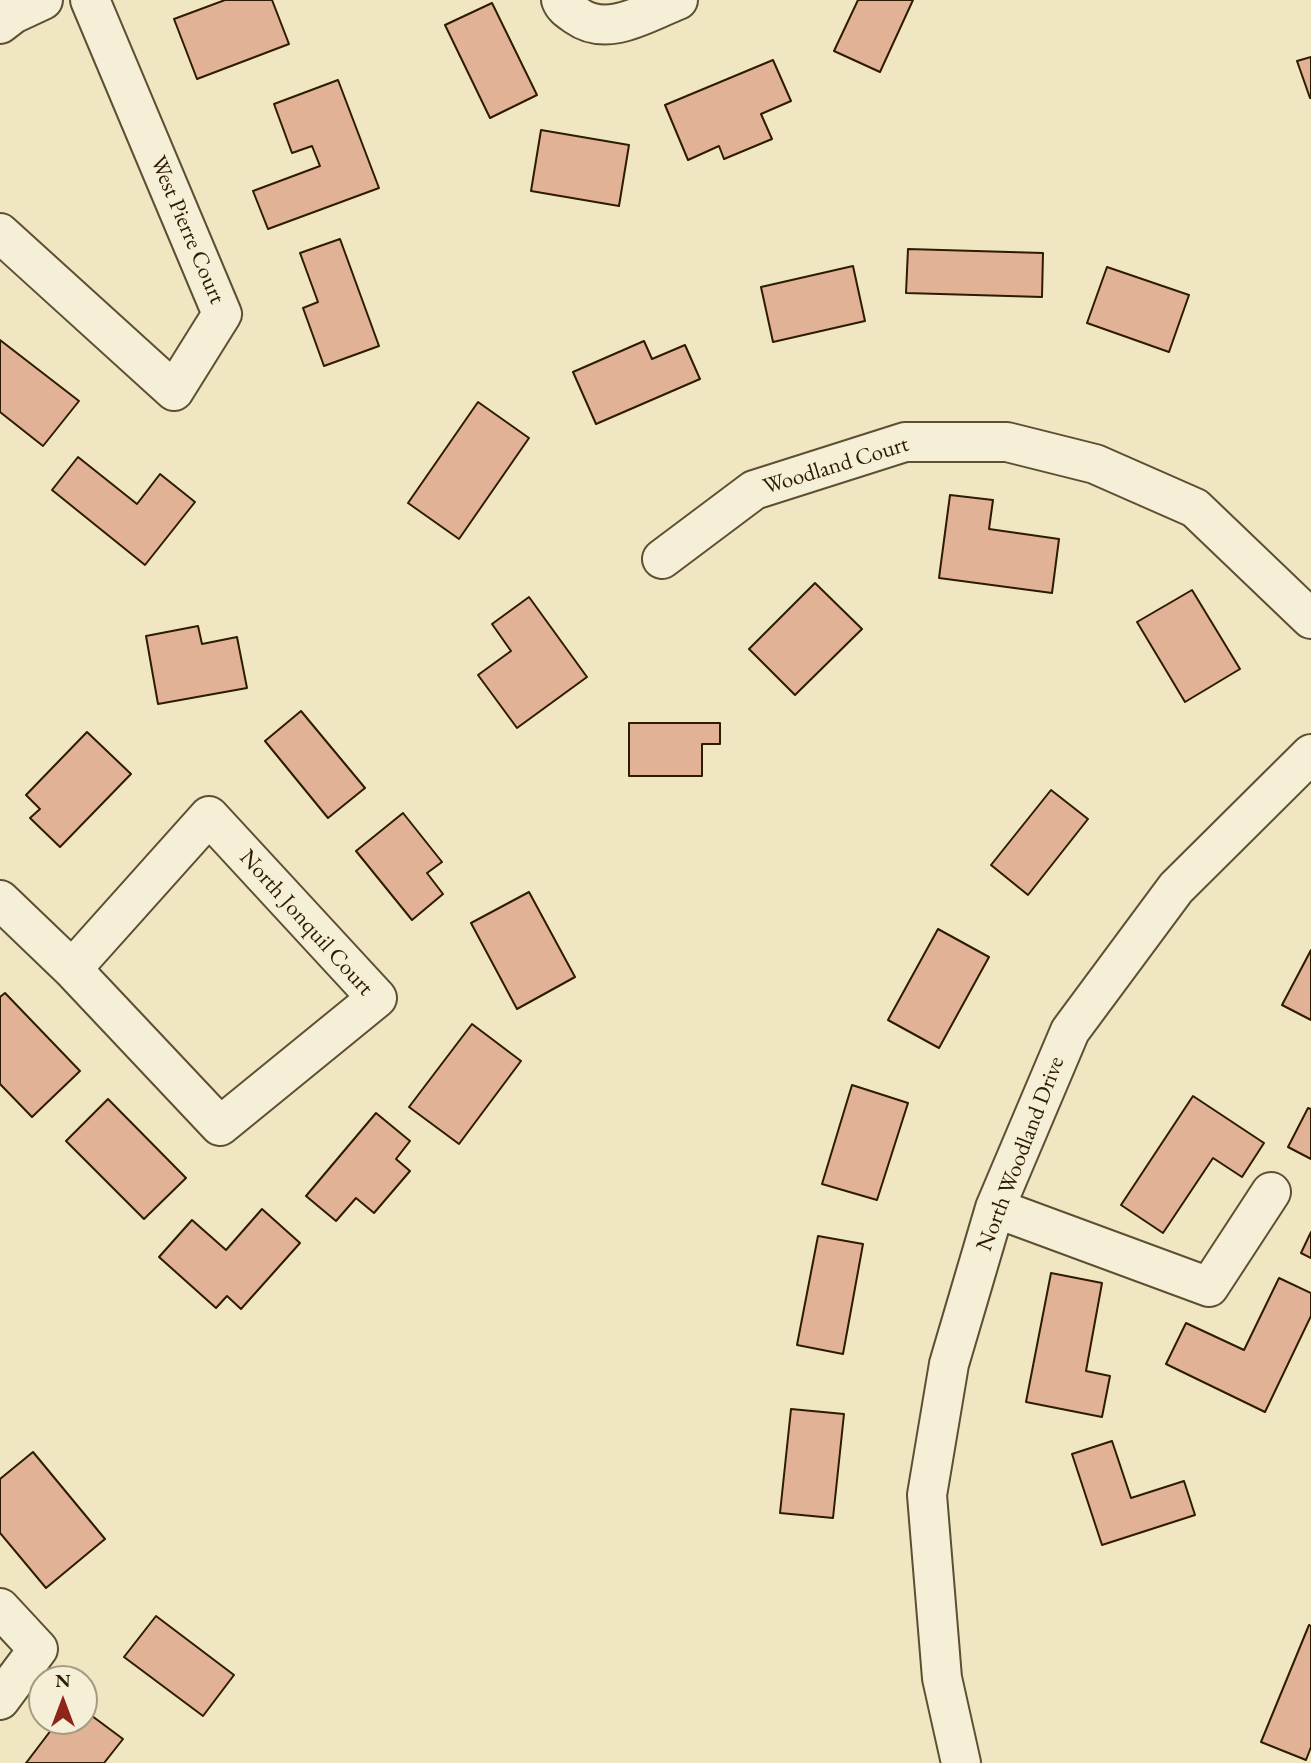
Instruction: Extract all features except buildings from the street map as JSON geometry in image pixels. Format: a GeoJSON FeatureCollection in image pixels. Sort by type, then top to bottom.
{"type":"FeatureCollection","features":[{"type":"Feature","properties":{"kind":"street"},"geometry":{"type":"LineString","coordinates":[[0,24],[13,14],[43,0]]}},
{"type":"Feature","properties":{"kind":"street","name":"West Pierre Court"},"geometry":{"type":"LineString","coordinates":[[0,233],[174,391],[222,314],[90,0]]}},
{"type":"Feature","properties":{"kind":"street"},"geometry":{"type":"LineString","coordinates":[[561,0],[564,6],[584,21],[613,26],[678,0]]}},
{"type":"Feature","properties":{"kind":"street","name":"Woodland Court"},"geometry":{"type":"LineString","coordinates":[[662,559],[754,490],[905,442],[1007,442],[1096,464],[1195,508],[1311,619]]}},
{"type":"Feature","properties":{"kind":"street","name":"North Woodland Drive"},"geometry":{"type":"LineString","coordinates":[[961,1763],[942,1678],[927,1495],[949,1364],[995,1208],[1070,1031],[1176,888],[1311,754]]}},
{"type":"Feature","properties":{"kind":"street","name":"North Jonquil Court"},"geometry":{"type":"LineString","coordinates":[[0,900],[72,969],[220,1126],[377,998],[209,816],[72,969]]}},
{"type":"Feature","properties":{"kind":"street"},"geometry":{"type":"LineString","coordinates":[[995,1208],[1209,1287],[1271,1192]]}},
{"type":"Feature","properties":{"kind":"street"},"geometry":{"type":"LineString","coordinates":[[0,1608],[38,1649],[0,1700]]}}]}
